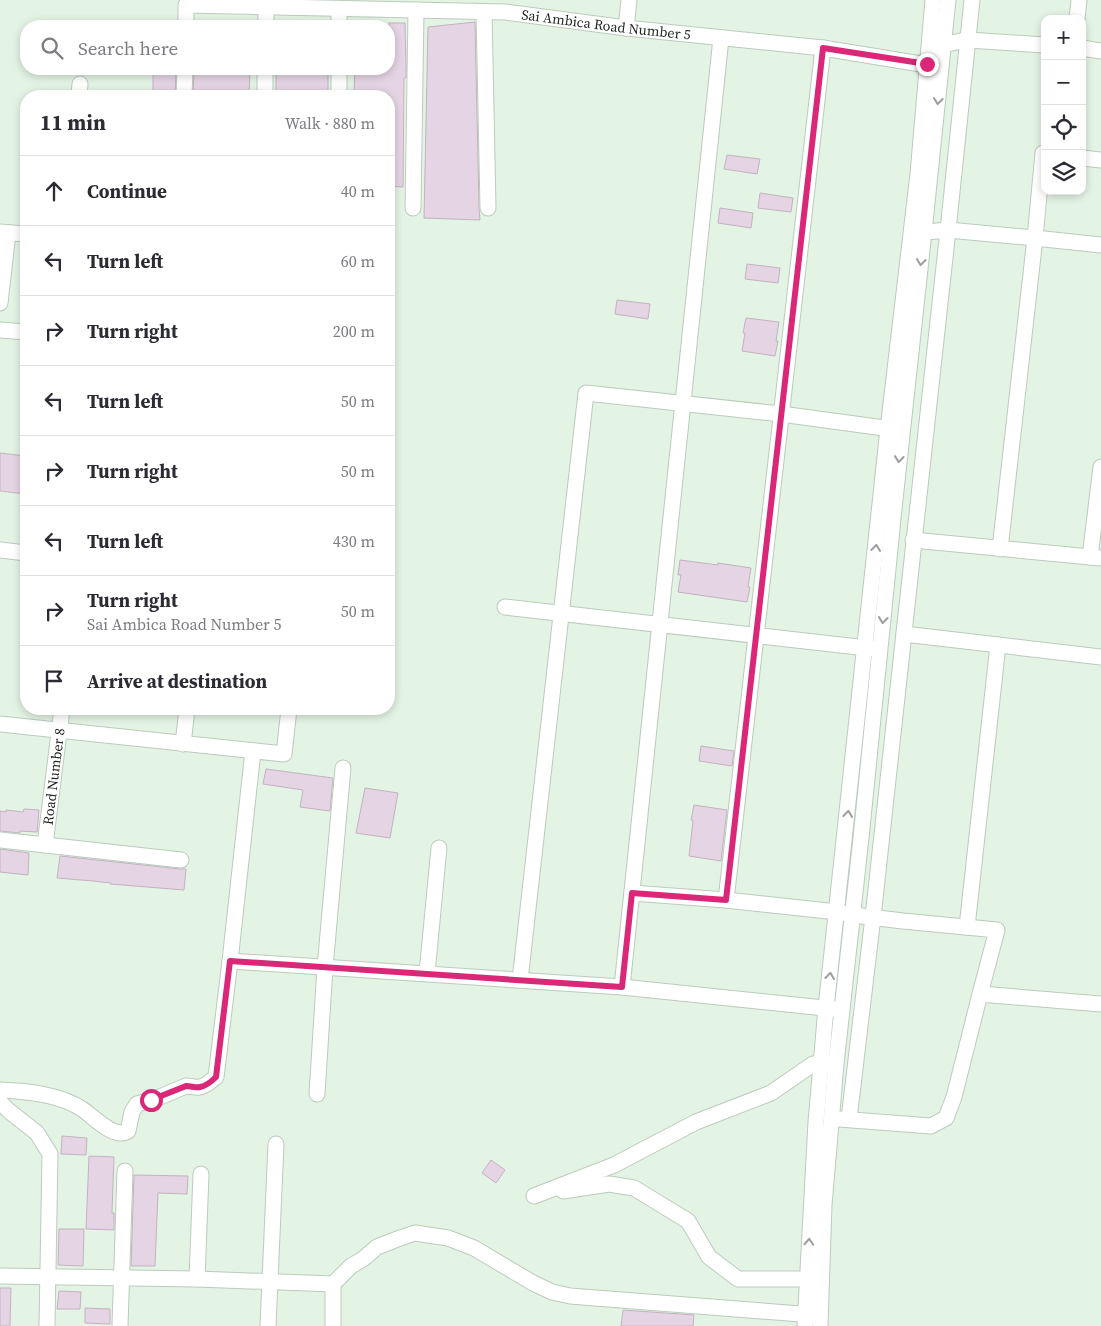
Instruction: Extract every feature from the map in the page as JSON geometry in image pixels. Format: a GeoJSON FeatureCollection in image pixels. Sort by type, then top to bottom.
{"type":"FeatureCollection","features":[{"type":"Feature","properties":{"kind":"street"},"geometry":{"type":"LineString","coordinates":[[626,28],[629,0]]}},
{"type":"Feature","properties":{"kind":"street"},"geometry":{"type":"LineString","coordinates":[[918,232],[918,174],[927,64],[936,47],[933,0]]}},
{"type":"Feature","properties":{"kind":"street"},"geometry":{"type":"LineString","coordinates":[[812,1320],[836,1064],[853,915],[873,649],[895,429],[918,232],[936,47],[948,0]]}},
{"type":"Feature","properties":{"kind":"street"},"geometry":{"type":"LineString","coordinates":[[849,1120],[873,917],[972,0]]}},
{"type":"Feature","properties":{"kind":"street"},"geometry":{"type":"LineString","coordinates":[[1077,15],[1079,0]]}},
{"type":"Feature","properties":{"kind":"street","name":"Sai Ambica Road Number 5"},"geometry":{"type":"LineString","coordinates":[[186,20],[186,5],[505,12],[626,28],[823,48],[927,64]]}},
{"type":"Feature","properties":{"kind":"street"},"geometry":{"type":"LineString","coordinates":[[266,7],[266,20]]}},
{"type":"Feature","properties":{"kind":"street"},"geometry":{"type":"LineString","coordinates":[[339,9],[339,20]]}},
{"type":"Feature","properties":{"kind":"street"},"geometry":{"type":"LineString","coordinates":[[413,208],[416,10]]}},
{"type":"Feature","properties":{"kind":"street"},"geometry":{"type":"LineString","coordinates":[[484,12],[488,208]]}},
{"type":"Feature","properties":{"kind":"street"},"geometry":{"type":"LineString","coordinates":[[622,987],[722,38]]}},
{"type":"Feature","properties":{"kind":"street"},"geometry":{"type":"LineString","coordinates":[[936,47],[958,40],[1041,45]]}},
{"type":"Feature","properties":{"kind":"street"},"geometry":{"type":"LineString","coordinates":[[726,900],[823,48]]}},
{"type":"Feature","properties":{"kind":"street"},"geometry":{"type":"LineString","coordinates":[[1086,49],[1101,51]]}},
{"type":"Feature","properties":{"kind":"street"},"geometry":{"type":"LineString","coordinates":[[184,90],[185,75]]}},
{"type":"Feature","properties":{"kind":"street"},"geometry":{"type":"LineString","coordinates":[[265,75],[265,90]]}},
{"type":"Feature","properties":{"kind":"street"},"geometry":{"type":"LineString","coordinates":[[339,75],[339,90]]}},
{"type":"Feature","properties":{"kind":"street"},"geometry":{"type":"LineString","coordinates":[[1086,158],[1101,160]]}},
{"type":"Feature","properties":{"kind":"street"},"geometry":{"type":"LineString","coordinates":[[1000,549],[1041,174]]}},
{"type":"Feature","properties":{"kind":"street"},"geometry":{"type":"LineString","coordinates":[[918,232],[948,230],[1101,245]]}},
{"type":"Feature","properties":{"kind":"street"},"geometry":{"type":"LineString","coordinates":[[0,303],[4,232],[20,233]]}},
{"type":"Feature","properties":{"kind":"street"},"geometry":{"type":"LineString","coordinates":[[0,330],[20,332]]}},
{"type":"Feature","properties":{"kind":"street"},"geometry":{"type":"LineString","coordinates":[[520,980],[586,393],[781,414],[895,429]]}},
{"type":"Feature","properties":{"kind":"street"},"geometry":{"type":"LineString","coordinates":[[913,540],[1096,557],[1101,467]]}},
{"type":"Feature","properties":{"kind":"street"},"geometry":{"type":"LineString","coordinates":[[0,550],[20,552]]}},
{"type":"Feature","properties":{"kind":"street"},"geometry":{"type":"LineString","coordinates":[[505,607],[873,649]]}},
{"type":"Feature","properties":{"kind":"street"},"geometry":{"type":"LineString","coordinates":[[904,634],[1101,657]]}},
{"type":"Feature","properties":{"kind":"street"},"geometry":{"type":"LineString","coordinates":[[967,927],[998,645]]}},
{"type":"Feature","properties":{"kind":"street"},"geometry":{"type":"LineString","coordinates":[[812,1320],[807,1279],[815,1132],[826,1008],[837,912],[873,649]]}},
{"type":"Feature","properties":{"kind":"street","name":"Road Number 8"},"geometry":{"type":"LineString","coordinates":[[45,845],[61,715]]}},
{"type":"Feature","properties":{"kind":"street"},"geometry":{"type":"LineString","coordinates":[[183,744],[186,715]]}},
{"type":"Feature","properties":{"kind":"street"},"geometry":{"type":"LineString","coordinates":[[0,724],[284,754],[287,715]]}},
{"type":"Feature","properties":{"kind":"street"},"geometry":{"type":"LineString","coordinates":[[0,1090],[22,1091],[66,1100],[106,1127],[118,1133],[125,1133],[128,1131],[132,1112],[137,1104],[155,1099],[186,1086],[202,1087],[216,1077],[252,751]]}},
{"type":"Feature","properties":{"kind":"street"},"geometry":{"type":"LineString","coordinates":[[317,1094],[325,967],[343,768]]}},
{"type":"Feature","properties":{"kind":"street"},"geometry":{"type":"LineString","coordinates":[[0,840],[181,860]]}},
{"type":"Feature","properties":{"kind":"street"},"geometry":{"type":"LineString","coordinates":[[427,973],[439,848]]}},
{"type":"Feature","properties":{"kind":"street"},"geometry":{"type":"LineString","coordinates":[[632,893],[726,900],[997,930],[954,1097],[946,1118],[931,1126],[832,1118]]}},
{"type":"Feature","properties":{"kind":"street"},"geometry":{"type":"LineString","coordinates":[[230,961],[622,987],[842,1010]]}},
{"type":"Feature","properties":{"kind":"street"},"geometry":{"type":"LineString","coordinates":[[980,994],[1101,1004]]}},
{"type":"Feature","properties":{"kind":"street"},"geometry":{"type":"LineString","coordinates":[[807,1279],[738,1279],[709,1257],[688,1221],[634,1188],[608,1184],[534,1196],[614,1165],[696,1122],[772,1094],[813,1064],[836,1064]]}},
{"type":"Feature","properties":{"kind":"street"},"geometry":{"type":"LineString","coordinates":[[0,1102],[37,1133],[50,1154],[47,1326]]}},
{"type":"Feature","properties":{"kind":"street"},"geometry":{"type":"LineString","coordinates":[[268,1326],[276,1144]]}},
{"type":"Feature","properties":{"kind":"street"},"geometry":{"type":"LineString","coordinates":[[120,1326],[126,1171]]}},
{"type":"Feature","properties":{"kind":"street"},"geometry":{"type":"LineString","coordinates":[[197,1279],[201,1174]]}},
{"type":"Feature","properties":{"kind":"street"},"geometry":{"type":"LineString","coordinates":[[333,1326],[333,1284],[350,1266],[363,1259],[377,1247],[415,1234],[448,1238],[474,1248],[552,1292],[570,1296],[812,1320]]}},
{"type":"Feature","properties":{"kind":"street"},"geometry":{"type":"LineString","coordinates":[[0,1276],[197,1279],[333,1284]]}},
{"type":"Feature","properties":{"kind":"building"},"geometry":{"type":"Polygon","coordinates":[[[475,22],[480,220],[424,218],[428,27],[475,22]]]}},
{"type":"Feature","properties":{"kind":"building"},"geometry":{"type":"Polygon","coordinates":[[[395,23],[405,23],[406,78],[404,78],[403,187],[395,186],[395,90],[354,90],[355,75],[395,75],[395,23]]]}},
{"type":"Feature","properties":{"kind":"building"},"geometry":{"type":"Polygon","coordinates":[[[153,75],[176,75],[175,90],[153,90],[153,75]]]}},
{"type":"Feature","properties":{"kind":"building"},"geometry":{"type":"Polygon","coordinates":[[[194,75],[250,75],[249,90],[193,90],[194,75]]]}},
{"type":"Feature","properties":{"kind":"building"},"geometry":{"type":"Polygon","coordinates":[[[276,75],[328,75],[328,90],[276,90],[276,75]]]}},
{"type":"Feature","properties":{"kind":"building"},"geometry":{"type":"Polygon","coordinates":[[[727,155],[760,159],[757,174],[724,169],[727,155]]]}},
{"type":"Feature","properties":{"kind":"building"},"geometry":{"type":"Polygon","coordinates":[[[760,193],[793,198],[791,212],[758,208],[760,193]]]}},
{"type":"Feature","properties":{"kind":"building"},"geometry":{"type":"Polygon","coordinates":[[[720,208],[753,213],[751,228],[718,223],[720,208]]]}},
{"type":"Feature","properties":{"kind":"building"},"geometry":{"type":"Polygon","coordinates":[[[747,264],[780,268],[778,283],[745,279],[747,264]]]}},
{"type":"Feature","properties":{"kind":"building"},"geometry":{"type":"Polygon","coordinates":[[[617,300],[650,304],[648,319],[615,314],[617,300]]]}},
{"type":"Feature","properties":{"kind":"building"},"geometry":{"type":"Polygon","coordinates":[[[746,318],[779,322],[775,356],[742,351],[746,318]]]}},
{"type":"Feature","properties":{"kind":"building"},"geometry":{"type":"Polygon","coordinates":[[[0,453],[20,455],[20,493],[0,491],[0,453]]]}},
{"type":"Feature","properties":{"kind":"building"},"geometry":{"type":"Polygon","coordinates":[[[680,560],[751,568],[747,602],[678,592],[681,575],[678,575],[680,560]]]}},
{"type":"Feature","properties":{"kind":"building"},"geometry":{"type":"Polygon","coordinates":[[[701,746],[734,751],[732,766],[699,761],[701,746]]]}},
{"type":"Feature","properties":{"kind":"building"},"geometry":{"type":"Polygon","coordinates":[[[266,769],[333,778],[330,811],[300,807],[303,790],[263,784],[266,769]]]}},
{"type":"Feature","properties":{"kind":"building"},"geometry":{"type":"Polygon","coordinates":[[[365,788],[398,793],[390,838],[356,833],[365,788]]]}},
{"type":"Feature","properties":{"kind":"building"},"geometry":{"type":"Polygon","coordinates":[[[694,805],[727,810],[721,861],[689,856],[693,821],[691,820],[694,805]]]}},
{"type":"Feature","properties":{"kind":"building"},"geometry":{"type":"Polygon","coordinates":[[[24,809],[39,810],[37,832],[0,831],[0,811],[23,812],[24,809]]]}},
{"type":"Feature","properties":{"kind":"building"},"geometry":{"type":"Polygon","coordinates":[[[0,849],[29,853],[28,875],[0,872],[0,849]]]}},
{"type":"Feature","properties":{"kind":"building"},"geometry":{"type":"Polygon","coordinates":[[[60,856],[186,869],[184,890],[57,878],[60,856]]]}},
{"type":"Feature","properties":{"kind":"building"},"geometry":{"type":"Polygon","coordinates":[[[62,1136],[87,1138],[86,1155],[61,1154],[62,1136]]]}},
{"type":"Feature","properties":{"kind":"building"},"geometry":{"type":"Polygon","coordinates":[[[89,1156],[114,1157],[112,1213],[114,1213],[114,1230],[86,1229],[89,1156]]]}},
{"type":"Feature","properties":{"kind":"building"},"geometry":{"type":"Polygon","coordinates":[[[491,1160],[505,1170],[496,1183],[482,1173],[491,1160]]]}},
{"type":"Feature","properties":{"kind":"building"},"geometry":{"type":"Polygon","coordinates":[[[134,1175],[188,1176],[187,1194],[158,1193],[155,1266],[131,1266],[134,1175]]]}},
{"type":"Feature","properties":{"kind":"building"},"geometry":{"type":"Polygon","coordinates":[[[59,1229],[84,1229],[83,1266],[58,1265],[59,1229]]]}},
{"type":"Feature","properties":{"kind":"building"},"geometry":{"type":"Polygon","coordinates":[[[0,1288],[11,1288],[10,1326],[0,1326],[0,1288]]]}},
{"type":"Feature","properties":{"kind":"building"},"geometry":{"type":"Polygon","coordinates":[[[59,1291],[81,1292],[80,1309],[57,1309],[59,1291]]]}},
{"type":"Feature","properties":{"kind":"building"},"geometry":{"type":"Polygon","coordinates":[[[85,1308],[110,1309],[110,1324],[85,1323],[85,1308]]]}},
{"type":"Feature","properties":{"kind":"building"},"geometry":{"type":"Polygon","coordinates":[[[623,1310],[694,1315],[693,1326],[621,1326],[623,1310]]]}},
{"type":"Feature","properties":{"kind":"route"},"geometry":{"type":"LineString","coordinates":[[151,1100],[186,1086],[202,1087],[216,1077],[230,961],[622,987],[632,893],[726,900],[823,48],[927,64]]}}]}
